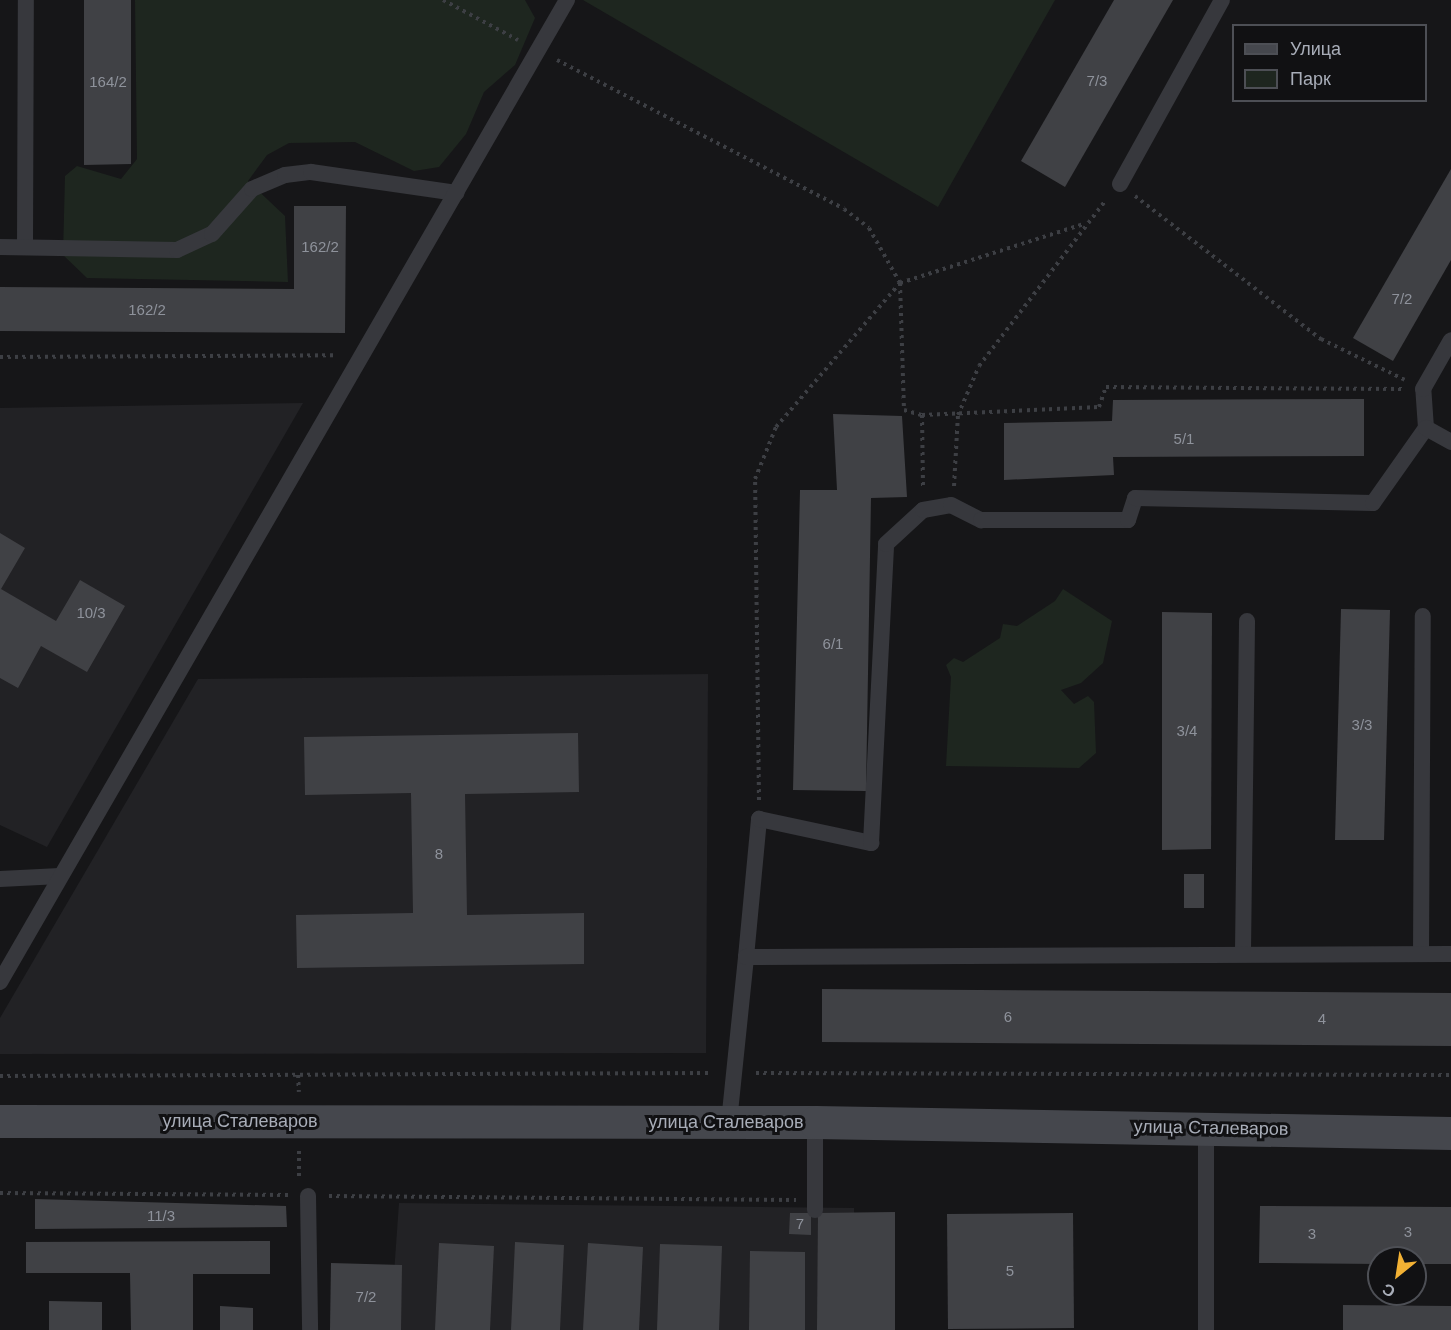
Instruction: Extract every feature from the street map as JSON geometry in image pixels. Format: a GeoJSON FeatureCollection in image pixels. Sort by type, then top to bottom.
{"type":"FeatureCollection","features":[{"type":"Feature","properties":{"kind":"main road","name":"улица Сталеваров"},"geometry":{"type":"LineString","coordinates":[[0,1121],[815,1122],[1451,1133]]}},
{"type":"Feature","properties":{"kind":"lane"},"geometry":{"type":"LineString","coordinates":[[25,245],[26,0]]}},
{"type":"Feature","properties":{"kind":"lane"},"geometry":{"type":"LineString","coordinates":[[0,982],[567,0]]}},
{"type":"Feature","properties":{"kind":"lane"},"geometry":{"type":"LineString","coordinates":[[1120,184],[1222,0]]}},
{"type":"Feature","properties":{"kind":"lane"},"geometry":{"type":"LineString","coordinates":[[0,247],[25,245],[177,250],[212,234],[252,189],[285,175],[311,172],[456,193]]}},
{"type":"Feature","properties":{"kind":"lane"},"geometry":{"type":"LineString","coordinates":[[729,1122],[732,1072],[759,819],[871,843],[886,544],[923,510],[951,505],[981,520],[1128,520],[1136,498],[1373,504],[1426,428],[1423,389],[1451,340]]}},
{"type":"Feature","properties":{"kind":"lane"},"geometry":{"type":"LineString","coordinates":[[1426,428],[1451,442]]}},
{"type":"Feature","properties":{"kind":"lane"},"geometry":{"type":"LineString","coordinates":[[1421,954],[1423,616]]}},
{"type":"Feature","properties":{"kind":"lane"},"geometry":{"type":"LineString","coordinates":[[1243,951],[1247,621]]}},
{"type":"Feature","properties":{"kind":"lane"},"geometry":{"type":"LineString","coordinates":[[0,879],[60,876]]}},
{"type":"Feature","properties":{"kind":"lane"},"geometry":{"type":"LineString","coordinates":[[746,957],[1243,951],[1451,954]]}},
{"type":"Feature","properties":{"kind":"lane"},"geometry":{"type":"LineString","coordinates":[[815,1122],[815,1205]]}},
{"type":"Feature","properties":{"kind":"lane"},"geometry":{"type":"LineString","coordinates":[[1206,1128],[1206,1330]]}},
{"type":"Feature","properties":{"kind":"lane"},"geometry":{"type":"LineString","coordinates":[[308,1196],[310,1330]]}},
{"type":"Feature","properties":{"kind":"path"},"geometry":{"type":"LineString","coordinates":[[443,0],[844,209],[869,228],[900,283],[904,410],[922,415],[958,415],[1099,407],[1107,387],[1423,389]]}},
{"type":"Feature","properties":{"kind":"path"},"geometry":{"type":"LineString","coordinates":[[951,505],[961,438],[958,415],[979,366],[1065,258],[1084,224],[1120,184],[1321,339],[1423,389]]}},
{"type":"Feature","properties":{"kind":"path"},"geometry":{"type":"LineString","coordinates":[[759,819],[755,479],[777,427],[900,283],[1084,224]]}},
{"type":"Feature","properties":{"kind":"path"},"geometry":{"type":"LineString","coordinates":[[0,357],[362,355]]}},
{"type":"Feature","properties":{"kind":"path"},"geometry":{"type":"LineString","coordinates":[[922,415],[923,510]]}},
{"type":"Feature","properties":{"kind":"path"},"geometry":{"type":"LineString","coordinates":[[0,1076],[732,1072],[1451,1075]]}},
{"type":"Feature","properties":{"kind":"path"},"geometry":{"type":"LineString","coordinates":[[0,1192],[815,1205]]}},
{"type":"Feature","properties":{"kind":"shaded area"},"geometry":{"type":"Polygon","coordinates":[[[303,403],[47,847],[0,825],[0,408],[303,403]]]}},
{"type":"Feature","properties":{"kind":"shaded area"},"geometry":{"type":"Polygon","coordinates":[[[708,674],[706,1053],[0,1054],[0,1018],[198,679],[708,674]]]}},
{"type":"Feature","properties":{"kind":"shaded area"},"geometry":{"type":"Polygon","coordinates":[[[399,1203],[854,1208],[857,1330],[390,1330],[399,1203]]]}},
{"type":"Feature","properties":{"kind":"green space"},"geometry":{"type":"Polygon","coordinates":[[[135,0],[525,0],[535,18],[515,65],[484,92],[466,134],[439,167],[414,171],[355,142],[289,143],[267,155],[248,181],[285,216],[288,282],[87,278],[63,255],[65,176],[77,166],[121,179],[137,159],[135,0]]]}},
{"type":"Feature","properties":{"kind":"green space"},"geometry":{"type":"Polygon","coordinates":[[[583,0],[1055,0],[938,207],[583,0]]]}},
{"type":"Feature","properties":{"kind":"green space"},"geometry":{"type":"Polygon","coordinates":[[[1063,589],[1112,621],[1103,663],[1081,683],[1061,690],[1074,704],[1088,696],[1094,702],[1096,753],[1079,768],[946,766],[951,677],[946,665],[954,658],[963,662],[1000,638],[1003,624],[1017,626],[1055,601],[1063,589]]]}},
{"type":"Feature","properties":{"kind":"building"},"geometry":{"type":"Polygon","coordinates":[[[84,0],[131,0],[131,164],[84,165],[84,0]]]}},
{"type":"Feature","properties":{"kind":"building"},"geometry":{"type":"Polygon","coordinates":[[[1114,0],[1173,0],[1065,187],[1021,161],[1114,0]]]}},
{"type":"Feature","properties":{"kind":"building"},"geometry":{"type":"Polygon","coordinates":[[[1451,169],[1451,260],[1393,361],[1353,338],[1451,169]]]}},
{"type":"Feature","properties":{"kind":"building"},"geometry":{"type":"Polygon","coordinates":[[[294,206],[346,206],[345,333],[0,331],[0,287],[294,289],[294,206]]]}},
{"type":"Feature","properties":{"kind":"building"},"geometry":{"type":"Polygon","coordinates":[[[1364,399],[1364,456],[1113,457],[1114,475],[1004,480],[1004,423],[1112,421],[1113,400],[1364,399]]]}},
{"type":"Feature","properties":{"kind":"building"},"geometry":{"type":"Polygon","coordinates":[[[833,414],[902,416],[907,497],[871,498],[866,791],[793,790],[800,490],[837,490],[833,414]]]}},
{"type":"Feature","properties":{"kind":"building"},"geometry":{"type":"Polygon","coordinates":[[[0,533],[25,548],[1,589],[56,621],[80,580],[125,606],[87,672],[41,646],[18,688],[0,678],[0,533]]]}},
{"type":"Feature","properties":{"kind":"building"},"geometry":{"type":"Polygon","coordinates":[[[1341,609],[1390,610],[1384,840],[1335,840],[1341,609]]]}},
{"type":"Feature","properties":{"kind":"building"},"geometry":{"type":"Polygon","coordinates":[[[1162,612],[1212,613],[1211,849],[1162,850],[1162,612]]]}},
{"type":"Feature","properties":{"kind":"building"},"geometry":{"type":"Polygon","coordinates":[[[578,733],[579,792],[465,794],[467,915],[584,913],[584,964],[297,968],[296,915],[413,913],[411,793],[305,795],[304,737],[578,733]]]}},
{"type":"Feature","properties":{"kind":"building"},"geometry":{"type":"Polygon","coordinates":[[[1184,874],[1204,874],[1204,908],[1184,908],[1184,874]]]}},
{"type":"Feature","properties":{"kind":"building"},"geometry":{"type":"Polygon","coordinates":[[[822,989],[1451,993],[1451,1046],[822,1042],[822,989]]]}},
{"type":"Feature","properties":{"kind":"building"},"geometry":{"type":"Polygon","coordinates":[[[35,1199],[286,1206],[287,1227],[35,1229],[35,1199]]]}},
{"type":"Feature","properties":{"kind":"building"},"geometry":{"type":"Polygon","coordinates":[[[1260,1206],[1451,1207],[1451,1264],[1427,1264],[1427,1246],[1367,1246],[1367,1264],[1259,1263],[1260,1206]]]}},
{"type":"Feature","properties":{"kind":"building"},"geometry":{"type":"Polygon","coordinates":[[[895,1212],[895,1330],[817,1330],[818,1213],[895,1212]]]}},
{"type":"Feature","properties":{"kind":"building"},"geometry":{"type":"Polygon","coordinates":[[[790,1213],[811,1213],[811,1235],[789,1234],[790,1213]]]}},
{"type":"Feature","properties":{"kind":"building"},"geometry":{"type":"Polygon","coordinates":[[[1073,1213],[1074,1328],[948,1329],[947,1214],[1073,1213]]]}},
{"type":"Feature","properties":{"kind":"building"},"geometry":{"type":"Polygon","coordinates":[[[270,1241],[270,1274],[193,1274],[193,1330],[131,1330],[130,1273],[26,1273],[26,1242],[270,1241]]]}},
{"type":"Feature","properties":{"kind":"building"},"geometry":{"type":"Polygon","coordinates":[[[515,1242],[564,1245],[560,1330],[511,1330],[515,1242]]]}},
{"type":"Feature","properties":{"kind":"building"},"geometry":{"type":"Polygon","coordinates":[[[439,1243],[494,1246],[490,1330],[435,1330],[439,1243]]]}},
{"type":"Feature","properties":{"kind":"building"},"geometry":{"type":"Polygon","coordinates":[[[588,1243],[643,1247],[639,1330],[583,1330],[588,1243]]]}},
{"type":"Feature","properties":{"kind":"building"},"geometry":{"type":"Polygon","coordinates":[[[660,1244],[722,1246],[719,1330],[657,1330],[660,1244]]]}},
{"type":"Feature","properties":{"kind":"building"},"geometry":{"type":"Polygon","coordinates":[[[750,1251],[805,1252],[805,1330],[749,1330],[750,1251]]]}},
{"type":"Feature","properties":{"kind":"building"},"geometry":{"type":"Polygon","coordinates":[[[331,1263],[402,1265],[401,1330],[330,1330],[331,1263]]]}},
{"type":"Feature","properties":{"kind":"building"},"geometry":{"type":"Polygon","coordinates":[[[49,1301],[102,1302],[102,1330],[49,1330],[49,1301]]]}},
{"type":"Feature","properties":{"kind":"building"},"geometry":{"type":"Polygon","coordinates":[[[1343,1305],[1451,1306],[1451,1330],[1343,1330],[1343,1305]]]}},
{"type":"Feature","properties":{"kind":"building"},"geometry":{"type":"Polygon","coordinates":[[[220,1306],[253,1308],[253,1330],[220,1330],[220,1306]]]}}]}
